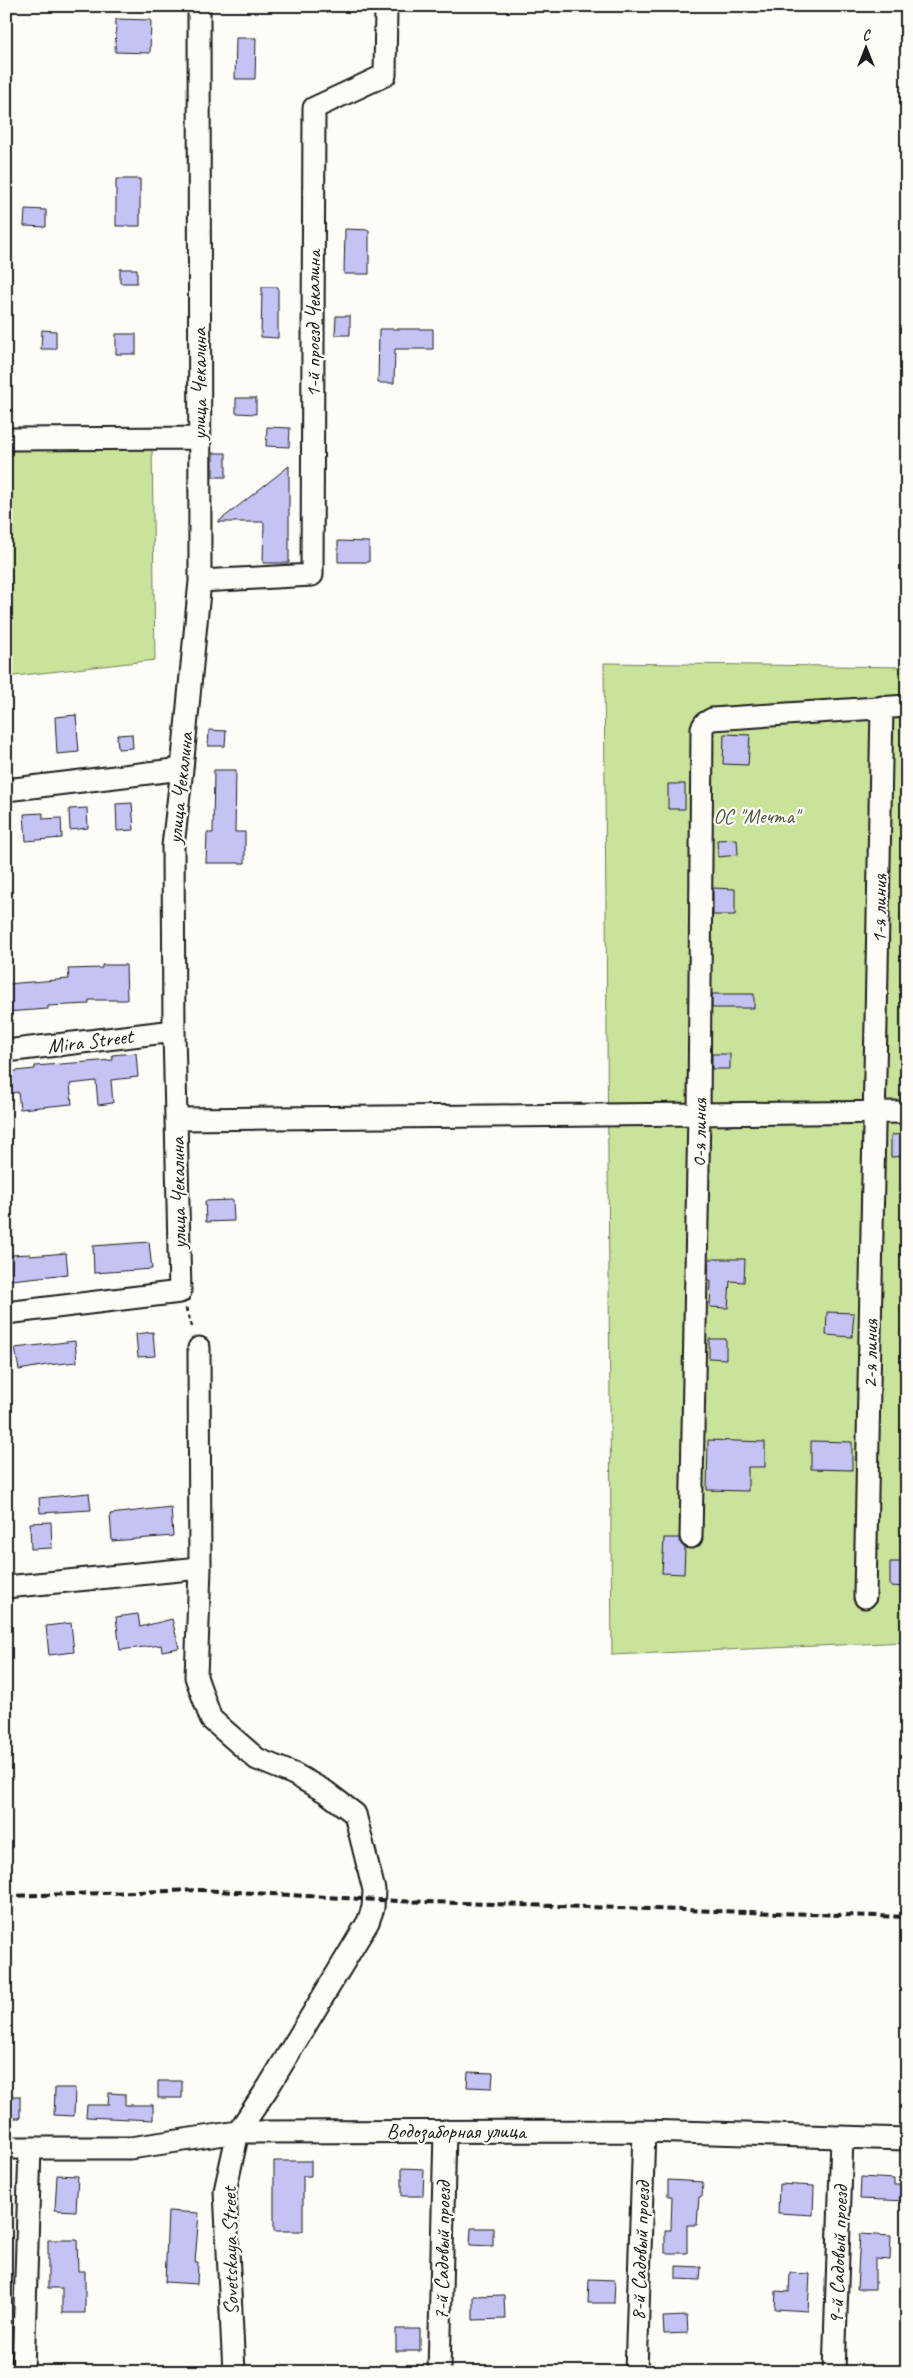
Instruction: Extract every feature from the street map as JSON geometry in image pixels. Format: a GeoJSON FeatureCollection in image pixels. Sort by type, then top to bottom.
{"type":"FeatureCollection","features":[{"type":"Feature","properties":{"kind":"street","name":"улица Чекалина"},"geometry":{"type":"LineString","coordinates":[[180,1292],[174,1031],[173,846],[200,581],[199,6]]}},
{"type":"Feature","properties":{"kind":"street","name":"1-й проезд Чекалина"},"geometry":{"type":"LineString","coordinates":[[200,581],[312,575],[314,108],[385,75],[386,6]]}},
{"type":"Feature","properties":{"kind":"street"},"geometry":{"type":"LineString","coordinates":[[6,439],[199,438]]}},
{"type":"Feature","properties":{"kind":"street"},"geometry":{"type":"LineString","coordinates":[[882,706],[907,706]]}},
{"type":"Feature","properties":{"kind":"street","name":"0-я линия"},"geometry":{"type":"LineString","coordinates":[[691,1537],[699,1113],[702,728],[705,723],[712,719],[882,706]]}},
{"type":"Feature","properties":{"kind":"street","name":"1-я линия"},"geometry":{"type":"LineString","coordinates":[[875,1111],[882,706]]}},
{"type":"Feature","properties":{"kind":"street"},"geometry":{"type":"LineString","coordinates":[[6,790],[182,769]]}},
{"type":"Feature","properties":{"kind":"street","name":"Mira Street"},"geometry":{"type":"LineString","coordinates":[[6,1050],[174,1031]]}},
{"type":"Feature","properties":{"kind":"street","name":"2-я линия"},"geometry":{"type":"LineString","coordinates":[[865,1597],[875,1111]]}},
{"type":"Feature","properties":{"kind":"street"},"geometry":{"type":"LineString","coordinates":[[176,1119],[907,1112]]}},
{"type":"Feature","properties":{"kind":"street"},"geometry":{"type":"LineString","coordinates":[[6,1314],[180,1292]]}},
{"type":"Feature","properties":{"kind":"street"},"geometry":{"type":"LineString","coordinates":[[199,1348],[200,1568],[196,1677],[211,1719],[257,1759],[294,1774],[326,1792],[355,1814],[374,1890],[373,1908],[368,1922],[269,2086],[238,2132]]}},
{"type":"Feature","properties":{"kind":"street"},"geometry":{"type":"LineString","coordinates":[[6,1587],[200,1568]]}},
{"type":"Feature","properties":{"kind":"street","name":"7-й Садовый проезд"},"geometry":{"type":"LineString","coordinates":[[439,2372],[445,2131]]}},
{"type":"Feature","properties":{"kind":"street","name":"Водозаборная улица"},"geometry":{"type":"LineString","coordinates":[[6,2148],[130,2148],[238,2132],[644,2131],[907,2139]]}},
{"type":"Feature","properties":{"kind":"street","name":"8-й Садовый проезд"},"geometry":{"type":"LineString","coordinates":[[636,2372],[644,2131]]}},
{"type":"Feature","properties":{"kind":"street","name":"Sovetskaya Street"},"geometry":{"type":"LineString","coordinates":[[234,2372],[225,2191],[238,2132]]}},
{"type":"Feature","properties":{"kind":"street","name":"9-й Садовый проезд"},"geometry":{"type":"LineString","coordinates":[[834,2372],[842,2138]]}},
{"type":"Feature","properties":{"kind":"street"},"geometry":{"type":"LineString","coordinates":[[23,2372],[30,2148]]}},
{"type":"Feature","properties":{"kind":"path"},"geometry":{"type":"LineString","coordinates":[[180,1292],[199,1348]]}},
{"type":"Feature","properties":{"kind":"green space"},"geometry":{"type":"Polygon","coordinates":[[[152,445],[155,660],[6,677],[6,449],[152,445]]]}},
{"type":"Feature","properties":{"kind":"green space","name":"ОС \"Мечта\""},"geometry":{"type":"Polygon","coordinates":[[[604,663],[907,667],[907,1642],[612,1655],[604,663]]]}},
{"type":"Feature","properties":{"kind":"building"},"geometry":{"type":"Polygon","coordinates":[[[116,19],[151,20],[150,53],[115,52],[116,19]]]}},
{"type":"Feature","properties":{"kind":"building"},"geometry":{"type":"Polygon","coordinates":[[[236,38],[256,38],[255,79],[235,79],[236,38]]]}},
{"type":"Feature","properties":{"kind":"building"},"geometry":{"type":"Polygon","coordinates":[[[116,179],[140,179],[140,226],[116,226],[116,179]]]}},
{"type":"Feature","properties":{"kind":"building"},"geometry":{"type":"Polygon","coordinates":[[[25,209],[46,210],[46,227],[24,226],[25,209]]]}},
{"type":"Feature","properties":{"kind":"building"},"geometry":{"type":"Polygon","coordinates":[[[345,229],[369,230],[369,274],[344,274],[345,229]]]}},
{"type":"Feature","properties":{"kind":"building"},"geometry":{"type":"Polygon","coordinates":[[[120,269],[137,269],[137,283],[120,283],[120,269]]]}},
{"type":"Feature","properties":{"kind":"building"},"geometry":{"type":"Polygon","coordinates":[[[262,287],[278,287],[278,338],[261,337],[262,287]]]}},
{"type":"Feature","properties":{"kind":"building"},"geometry":{"type":"Polygon","coordinates":[[[336,316],[350,316],[350,335],[335,335],[336,316]]]}},
{"type":"Feature","properties":{"kind":"building"},"geometry":{"type":"Polygon","coordinates":[[[379,329],[433,329],[433,349],[395,349],[394,383],[378,383],[379,329]]]}},
{"type":"Feature","properties":{"kind":"building"},"geometry":{"type":"Polygon","coordinates":[[[42,330],[56,331],[56,349],[41,349],[42,330]]]}},
{"type":"Feature","properties":{"kind":"building"},"geometry":{"type":"Polygon","coordinates":[[[116,334],[136,334],[136,354],[116,354],[116,334]]]}},
{"type":"Feature","properties":{"kind":"building"},"geometry":{"type":"Polygon","coordinates":[[[236,398],[256,398],[256,414],[236,413],[236,398]]]}},
{"type":"Feature","properties":{"kind":"building"},"geometry":{"type":"Polygon","coordinates":[[[267,427],[290,428],[289,447],[266,446],[267,427]]]}},
{"type":"Feature","properties":{"kind":"building"},"geometry":{"type":"Polygon","coordinates":[[[213,453],[226,453],[226,477],[213,477],[213,453]]]}},
{"type":"Feature","properties":{"kind":"building"},"geometry":{"type":"Polygon","coordinates":[[[289,466],[289,563],[263,563],[264,522],[218,522],[289,466]]]}},
{"type":"Feature","properties":{"kind":"building"},"geometry":{"type":"Polygon","coordinates":[[[338,541],[369,542],[369,562],[338,562],[338,541]]]}},
{"type":"Feature","properties":{"kind":"building"},"geometry":{"type":"Polygon","coordinates":[[[76,715],[79,752],[57,754],[55,717],[76,715]]]}},
{"type":"Feature","properties":{"kind":"building"},"geometry":{"type":"Polygon","coordinates":[[[209,730],[226,731],[225,746],[208,746],[209,730]]]}},
{"type":"Feature","properties":{"kind":"building"},"geometry":{"type":"Polygon","coordinates":[[[132,734],[133,748],[118,749],[117,735],[132,734]]]}},
{"type":"Feature","properties":{"kind":"building"},"geometry":{"type":"Polygon","coordinates":[[[724,734],[750,735],[748,765],[723,764],[724,734]]]}},
{"type":"Feature","properties":{"kind":"building"},"geometry":{"type":"Polygon","coordinates":[[[214,770],[236,770],[235,832],[245,832],[245,863],[206,863],[207,833],[213,833],[214,770]]]}},
{"type":"Feature","properties":{"kind":"building"},"geometry":{"type":"Polygon","coordinates":[[[668,784],[685,784],[685,809],[668,809],[668,784]]]}},
{"type":"Feature","properties":{"kind":"building"},"geometry":{"type":"Polygon","coordinates":[[[132,803],[134,830],[117,831],[116,804],[132,803]]]}},
{"type":"Feature","properties":{"kind":"building"},"geometry":{"type":"Polygon","coordinates":[[[87,808],[88,828],[70,830],[69,809],[87,808]]]}},
{"type":"Feature","properties":{"kind":"building"},"geometry":{"type":"Polygon","coordinates":[[[43,813],[43,819],[61,818],[62,838],[26,841],[24,814],[43,813]]]}},
{"type":"Feature","properties":{"kind":"building"},"geometry":{"type":"Polygon","coordinates":[[[737,839],[738,855],[718,857],[717,840],[737,839]]]}},
{"type":"Feature","properties":{"kind":"building"},"geometry":{"type":"Polygon","coordinates":[[[713,888],[735,889],[735,915],[713,915],[713,888]]]}},
{"type":"Feature","properties":{"kind":"building"},"geometry":{"type":"Polygon","coordinates":[[[102,965],[126,965],[127,1000],[89,1000],[89,1004],[48,1006],[48,1009],[6,1012],[6,984],[69,979],[68,969],[102,968],[102,965]]]}},
{"type":"Feature","properties":{"kind":"building"},"geometry":{"type":"Polygon","coordinates":[[[712,994],[754,994],[754,1008],[712,1008],[712,994]]]}},
{"type":"Feature","properties":{"kind":"building"},"geometry":{"type":"Polygon","coordinates":[[[136,1053],[138,1077],[111,1080],[113,1103],[98,1105],[96,1081],[70,1084],[72,1104],[20,1109],[18,1092],[6,1094],[6,1072],[35,1069],[35,1066],[113,1060],[112,1055],[136,1053]]]}},
{"type":"Feature","properties":{"kind":"building"},"geometry":{"type":"Polygon","coordinates":[[[712,1054],[730,1054],[730,1069],[712,1069],[712,1054]]]}},
{"type":"Feature","properties":{"kind":"building"},"geometry":{"type":"Polygon","coordinates":[[[907,1134],[907,1156],[891,1157],[891,1135],[907,1134]]]}},
{"type":"Feature","properties":{"kind":"building"},"geometry":{"type":"Polygon","coordinates":[[[233,1200],[234,1221],[206,1222],[205,1201],[233,1200]]]}},
{"type":"Feature","properties":{"kind":"building"},"geometry":{"type":"Polygon","coordinates":[[[149,1242],[152,1269],[94,1273],[93,1246],[149,1242]]]}},
{"type":"Feature","properties":{"kind":"building"},"geometry":{"type":"Polygon","coordinates":[[[66,1253],[68,1274],[11,1280],[10,1255],[30,1254],[30,1256],[66,1253]]]}},
{"type":"Feature","properties":{"kind":"building"},"geometry":{"type":"Polygon","coordinates":[[[709,1259],[745,1259],[744,1282],[730,1281],[728,1308],[710,1307],[711,1281],[708,1281],[709,1259]]]}},
{"type":"Feature","properties":{"kind":"building"},"geometry":{"type":"Polygon","coordinates":[[[827,1312],[854,1313],[852,1337],[826,1335],[827,1312]]]}},
{"type":"Feature","properties":{"kind":"building"},"geometry":{"type":"Polygon","coordinates":[[[153,1332],[155,1356],[138,1357],[136,1334],[153,1332]]]}},
{"type":"Feature","properties":{"kind":"building"},"geometry":{"type":"Polygon","coordinates":[[[709,1339],[726,1339],[726,1359],[709,1358],[709,1339]]]}},
{"type":"Feature","properties":{"kind":"building"},"geometry":{"type":"Polygon","coordinates":[[[75,1341],[77,1362],[19,1370],[15,1348],[75,1341]]]}},
{"type":"Feature","properties":{"kind":"building"},"geometry":{"type":"Polygon","coordinates":[[[708,1440],[765,1442],[765,1467],[748,1467],[748,1491],[707,1490],[708,1440]]]}},
{"type":"Feature","properties":{"kind":"building"},"geometry":{"type":"Polygon","coordinates":[[[811,1441],[852,1442],[852,1470],[811,1469],[811,1441]]]}},
{"type":"Feature","properties":{"kind":"building"},"geometry":{"type":"Polygon","coordinates":[[[89,1493],[91,1510],[40,1513],[39,1498],[89,1493]]]}},
{"type":"Feature","properties":{"kind":"building"},"geometry":{"type":"Polygon","coordinates":[[[171,1507],[173,1536],[112,1541],[110,1514],[171,1507]]]}},
{"type":"Feature","properties":{"kind":"building"},"geometry":{"type":"Polygon","coordinates":[[[51,1522],[52,1548],[31,1549],[30,1523],[51,1522]]]}},
{"type":"Feature","properties":{"kind":"building"},"geometry":{"type":"Polygon","coordinates":[[[664,1538],[679,1538],[685,1548],[684,1574],[662,1573],[664,1538]]]}},
{"type":"Feature","properties":{"kind":"building"},"geometry":{"type":"Polygon","coordinates":[[[890,1562],[907,1562],[907,1587],[890,1586],[890,1562]]]}},
{"type":"Feature","properties":{"kind":"building"},"geometry":{"type":"Polygon","coordinates":[[[138,1614],[140,1627],[172,1619],[179,1648],[162,1651],[161,1645],[120,1650],[116,1617],[138,1614]]]}},
{"type":"Feature","properties":{"kind":"building"},"geometry":{"type":"Polygon","coordinates":[[[71,1623],[74,1652],[49,1655],[46,1626],[71,1623]]]}},
{"type":"Feature","properties":{"kind":"building"},"geometry":{"type":"Polygon","coordinates":[[[468,2072],[493,2073],[492,2088],[467,2087],[468,2072]]]}},
{"type":"Feature","properties":{"kind":"building"},"geometry":{"type":"Polygon","coordinates":[[[158,2081],[182,2081],[182,2098],[158,2098],[158,2081]]]}},
{"type":"Feature","properties":{"kind":"building"},"geometry":{"type":"Polygon","coordinates":[[[55,2088],[75,2088],[74,2116],[54,2115],[55,2088]]]}},
{"type":"Feature","properties":{"kind":"building"},"geometry":{"type":"Polygon","coordinates":[[[109,2093],[125,2094],[125,2105],[153,2105],[153,2120],[86,2117],[87,2105],[108,2105],[109,2093]]]}},
{"type":"Feature","properties":{"kind":"building"},"geometry":{"type":"Polygon","coordinates":[[[6,2096],[20,2096],[20,2118],[6,2118],[6,2096]]]}},
{"type":"Feature","properties":{"kind":"building"},"geometry":{"type":"Polygon","coordinates":[[[274,2161],[311,2161],[311,2176],[303,2176],[303,2231],[274,2231],[274,2161]]]}},
{"type":"Feature","properties":{"kind":"building"},"geometry":{"type":"Polygon","coordinates":[[[402,2168],[424,2169],[423,2196],[402,2196],[402,2168]]]}},
{"type":"Feature","properties":{"kind":"building"},"geometry":{"type":"Polygon","coordinates":[[[57,2175],[78,2176],[76,2211],[55,2210],[57,2175]]]}},
{"type":"Feature","properties":{"kind":"building"},"geometry":{"type":"Polygon","coordinates":[[[861,2177],[894,2179],[894,2185],[907,2185],[907,2201],[860,2199],[861,2177]]]}},
{"type":"Feature","properties":{"kind":"building"},"geometry":{"type":"Polygon","coordinates":[[[668,2180],[703,2182],[702,2197],[699,2197],[697,2225],[687,2225],[687,2253],[665,2253],[665,2230],[671,2230],[672,2196],[668,2196],[668,2180]]]}},
{"type":"Feature","properties":{"kind":"building"},"geometry":{"type":"Polygon","coordinates":[[[779,2184],[814,2186],[813,2215],[778,2213],[779,2184]]]}},
{"type":"Feature","properties":{"kind":"building"},"geometry":{"type":"Polygon","coordinates":[[[168,2211],[199,2213],[195,2262],[198,2262],[197,2284],[165,2282],[168,2211]]]}},
{"type":"Feature","properties":{"kind":"building"},"geometry":{"type":"Polygon","coordinates":[[[471,2228],[493,2228],[493,2246],[470,2245],[471,2228]]]}},
{"type":"Feature","properties":{"kind":"building"},"geometry":{"type":"Polygon","coordinates":[[[860,2234],[891,2236],[890,2260],[875,2259],[875,2289],[857,2289],[860,2234]]]}},
{"type":"Feature","properties":{"kind":"building"},"geometry":{"type":"Polygon","coordinates":[[[48,2240],[77,2240],[78,2271],[85,2271],[85,2313],[62,2313],[62,2288],[48,2288],[48,2240]]]}},
{"type":"Feature","properties":{"kind":"building"},"geometry":{"type":"Polygon","coordinates":[[[676,2266],[701,2267],[700,2280],[676,2279],[676,2266]]]}},
{"type":"Feature","properties":{"kind":"building"},"geometry":{"type":"Polygon","coordinates":[[[790,2273],[810,2274],[808,2311],[775,2309],[776,2291],[789,2292],[790,2273]]]}},
{"type":"Feature","properties":{"kind":"building"},"geometry":{"type":"Polygon","coordinates":[[[589,2279],[615,2280],[614,2303],[588,2303],[589,2279]]]}},
{"type":"Feature","properties":{"kind":"building"},"geometry":{"type":"Polygon","coordinates":[[[504,2295],[505,2319],[473,2320],[473,2296],[504,2295]]]}},
{"type":"Feature","properties":{"kind":"building"},"geometry":{"type":"Polygon","coordinates":[[[687,2316],[688,2333],[664,2334],[663,2317],[687,2316]]]}},
{"type":"Feature","properties":{"kind":"building"},"geometry":{"type":"Polygon","coordinates":[[[396,2329],[420,2329],[420,2351],[396,2351],[396,2329]]]}},
{"type":"Feature","properties":{"kind":"railway"},"geometry":{"type":"LineString","coordinates":[[6,1896],[200,1890],[397,1901],[907,1917]]}}]}
